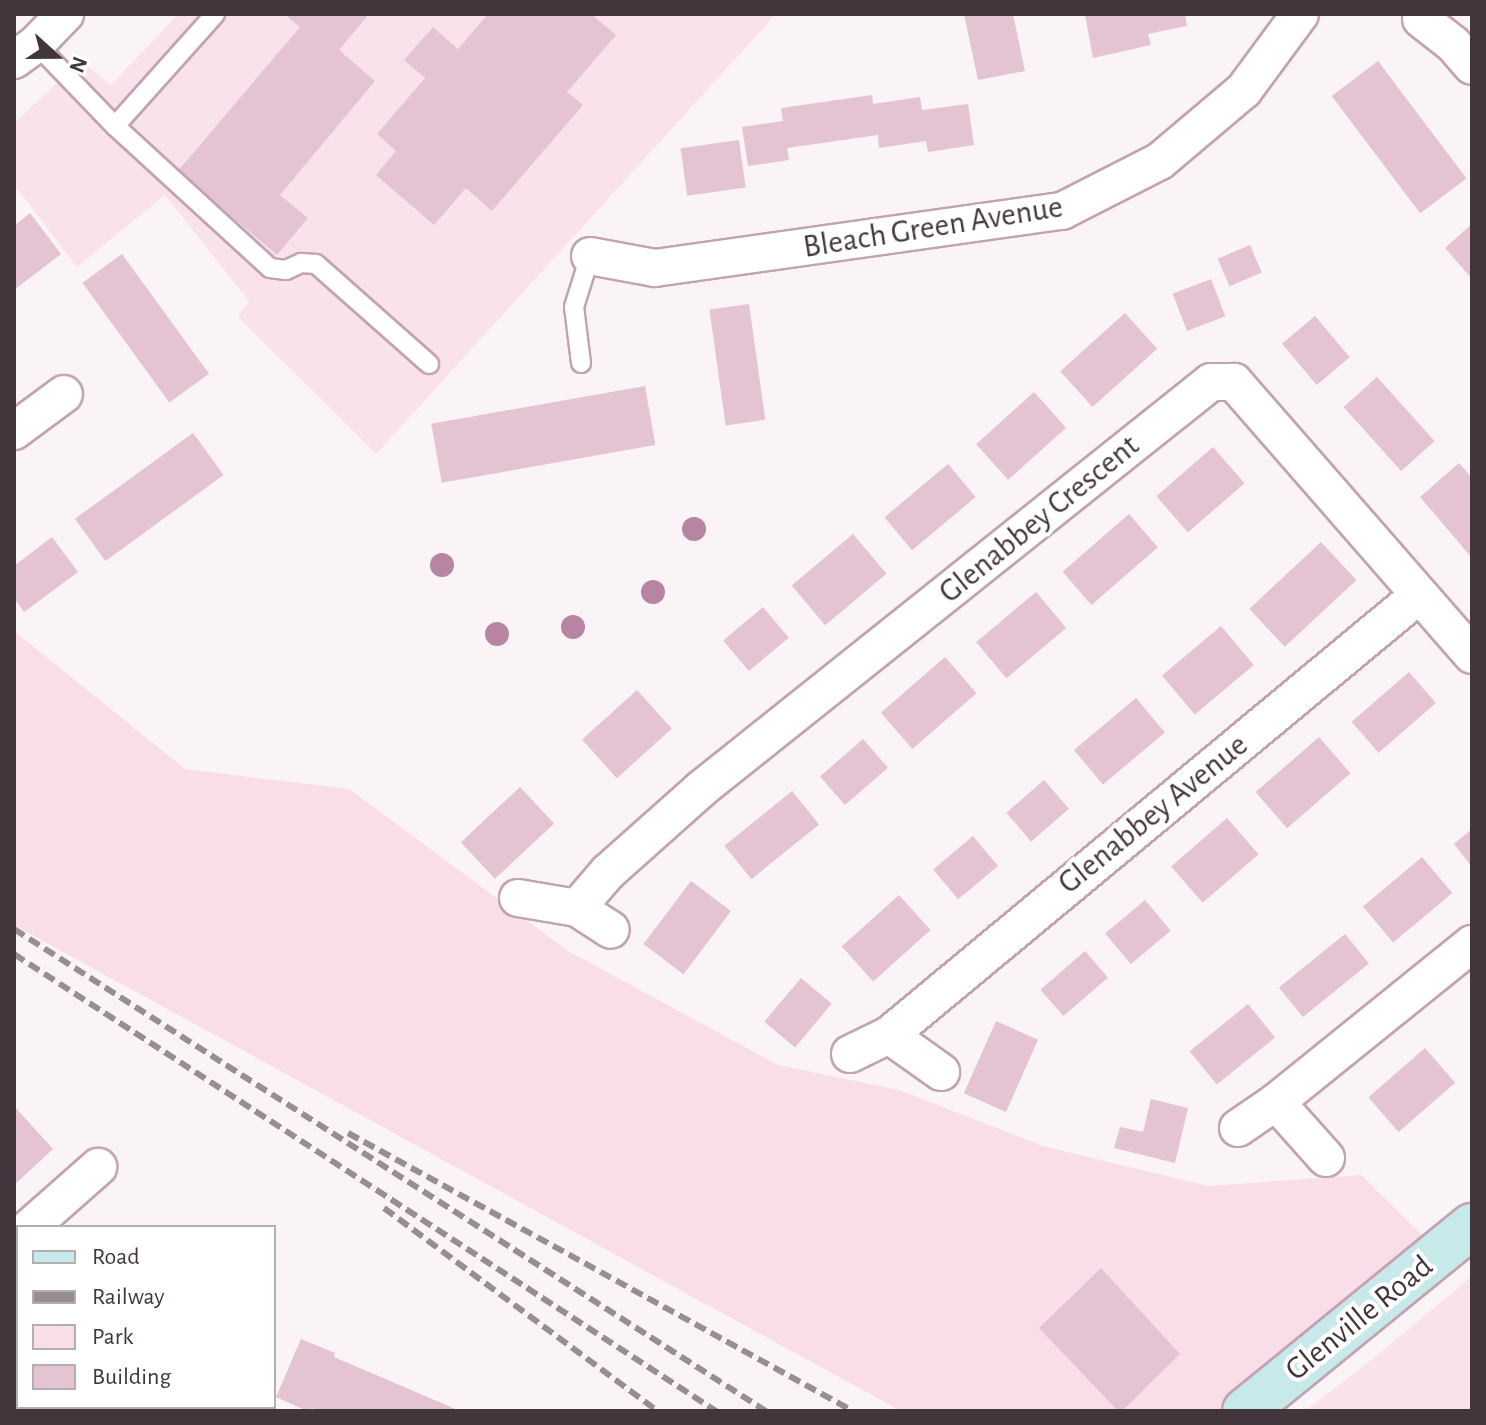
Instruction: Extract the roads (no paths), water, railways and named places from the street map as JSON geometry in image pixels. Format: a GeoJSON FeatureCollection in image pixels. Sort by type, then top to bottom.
{"type":"FeatureCollection","features":[{"type":"Feature","properties":{"kind":"street"},"geometry":{"type":"LineString","coordinates":[[25,52],[65,14]]}},
{"type":"Feature","properties":{"kind":"street","name":"Bleach Green Avenue"},"geometry":{"type":"LineString","coordinates":[[590,256],[655,268],[1062,211],[1160,161],[1244,90],[1300,14]]}},
{"type":"Feature","properties":{"kind":"street"},"geometry":{"type":"LineString","coordinates":[[1421,19],[1453,44],[1472,66]]}},
{"type":"Feature","properties":{"kind":"street","name":"Glenabbey Crescent"},"geometry":{"type":"LineString","coordinates":[[577,908],[608,872],[701,789],[1211,382],[1234,382],[1472,655]]}},
{"type":"Feature","properties":{"kind":"street"},"geometry":{"type":"LineString","coordinates":[[14,431],[64,394]]}},
{"type":"Feature","properties":{"kind":"street","name":"Glenabbey Avenue"},"geometry":{"type":"LineString","coordinates":[[850,1054],[889,1035],[1419,595]]}},
{"type":"Feature","properties":{"kind":"street"},"geometry":{"type":"LineString","coordinates":[[518,898],[577,908],[611,930]]}},
{"type":"Feature","properties":{"kind":"street"},"geometry":{"type":"LineString","coordinates":[[1238,1128],[1276,1102],[1472,944]]}},
{"type":"Feature","properties":{"kind":"street"},"geometry":{"type":"LineString","coordinates":[[889,1035],[941,1072]]}},
{"type":"Feature","properties":{"kind":"street"},"geometry":{"type":"LineString","coordinates":[[1276,1102],[1326,1158]]}},
{"type":"Feature","properties":{"kind":"street"},"geometry":{"type":"LineString","coordinates":[[32,1225],[98,1167]]}},
{"type":"Feature","properties":{"kind":"street","name":"Glenville Road"},"geometry":{"type":"LineString","coordinates":[[1245,1411],[1472,1226]]}},
{"type":"Feature","properties":{"kind":"lane"},"geometry":{"type":"LineString","coordinates":[[115,126],[215,14]]}},
{"type":"Feature","properties":{"kind":"lane"},"geometry":{"type":"LineString","coordinates":[[25,52],[115,126],[270,268],[286,270],[301,263],[316,264],[429,364]]}},
{"type":"Feature","properties":{"kind":"lane"},"geometry":{"type":"LineString","coordinates":[[581,363],[574,307],[590,256]]}},
{"type":"Feature","properties":{"kind":"railway"},"geometry":{"type":"LineString","coordinates":[[14,929],[766,1411]]}},
{"type":"Feature","properties":{"kind":"railway"},"geometry":{"type":"LineString","coordinates":[[14,954],[716,1411]]}},
{"type":"Feature","properties":{"kind":"railway"},"geometry":{"type":"LineString","coordinates":[[348,1133],[853,1411]]}},
{"type":"Feature","properties":{"kind":"railway"},"geometry":{"type":"LineString","coordinates":[[384,1208],[657,1411]]}}]}
